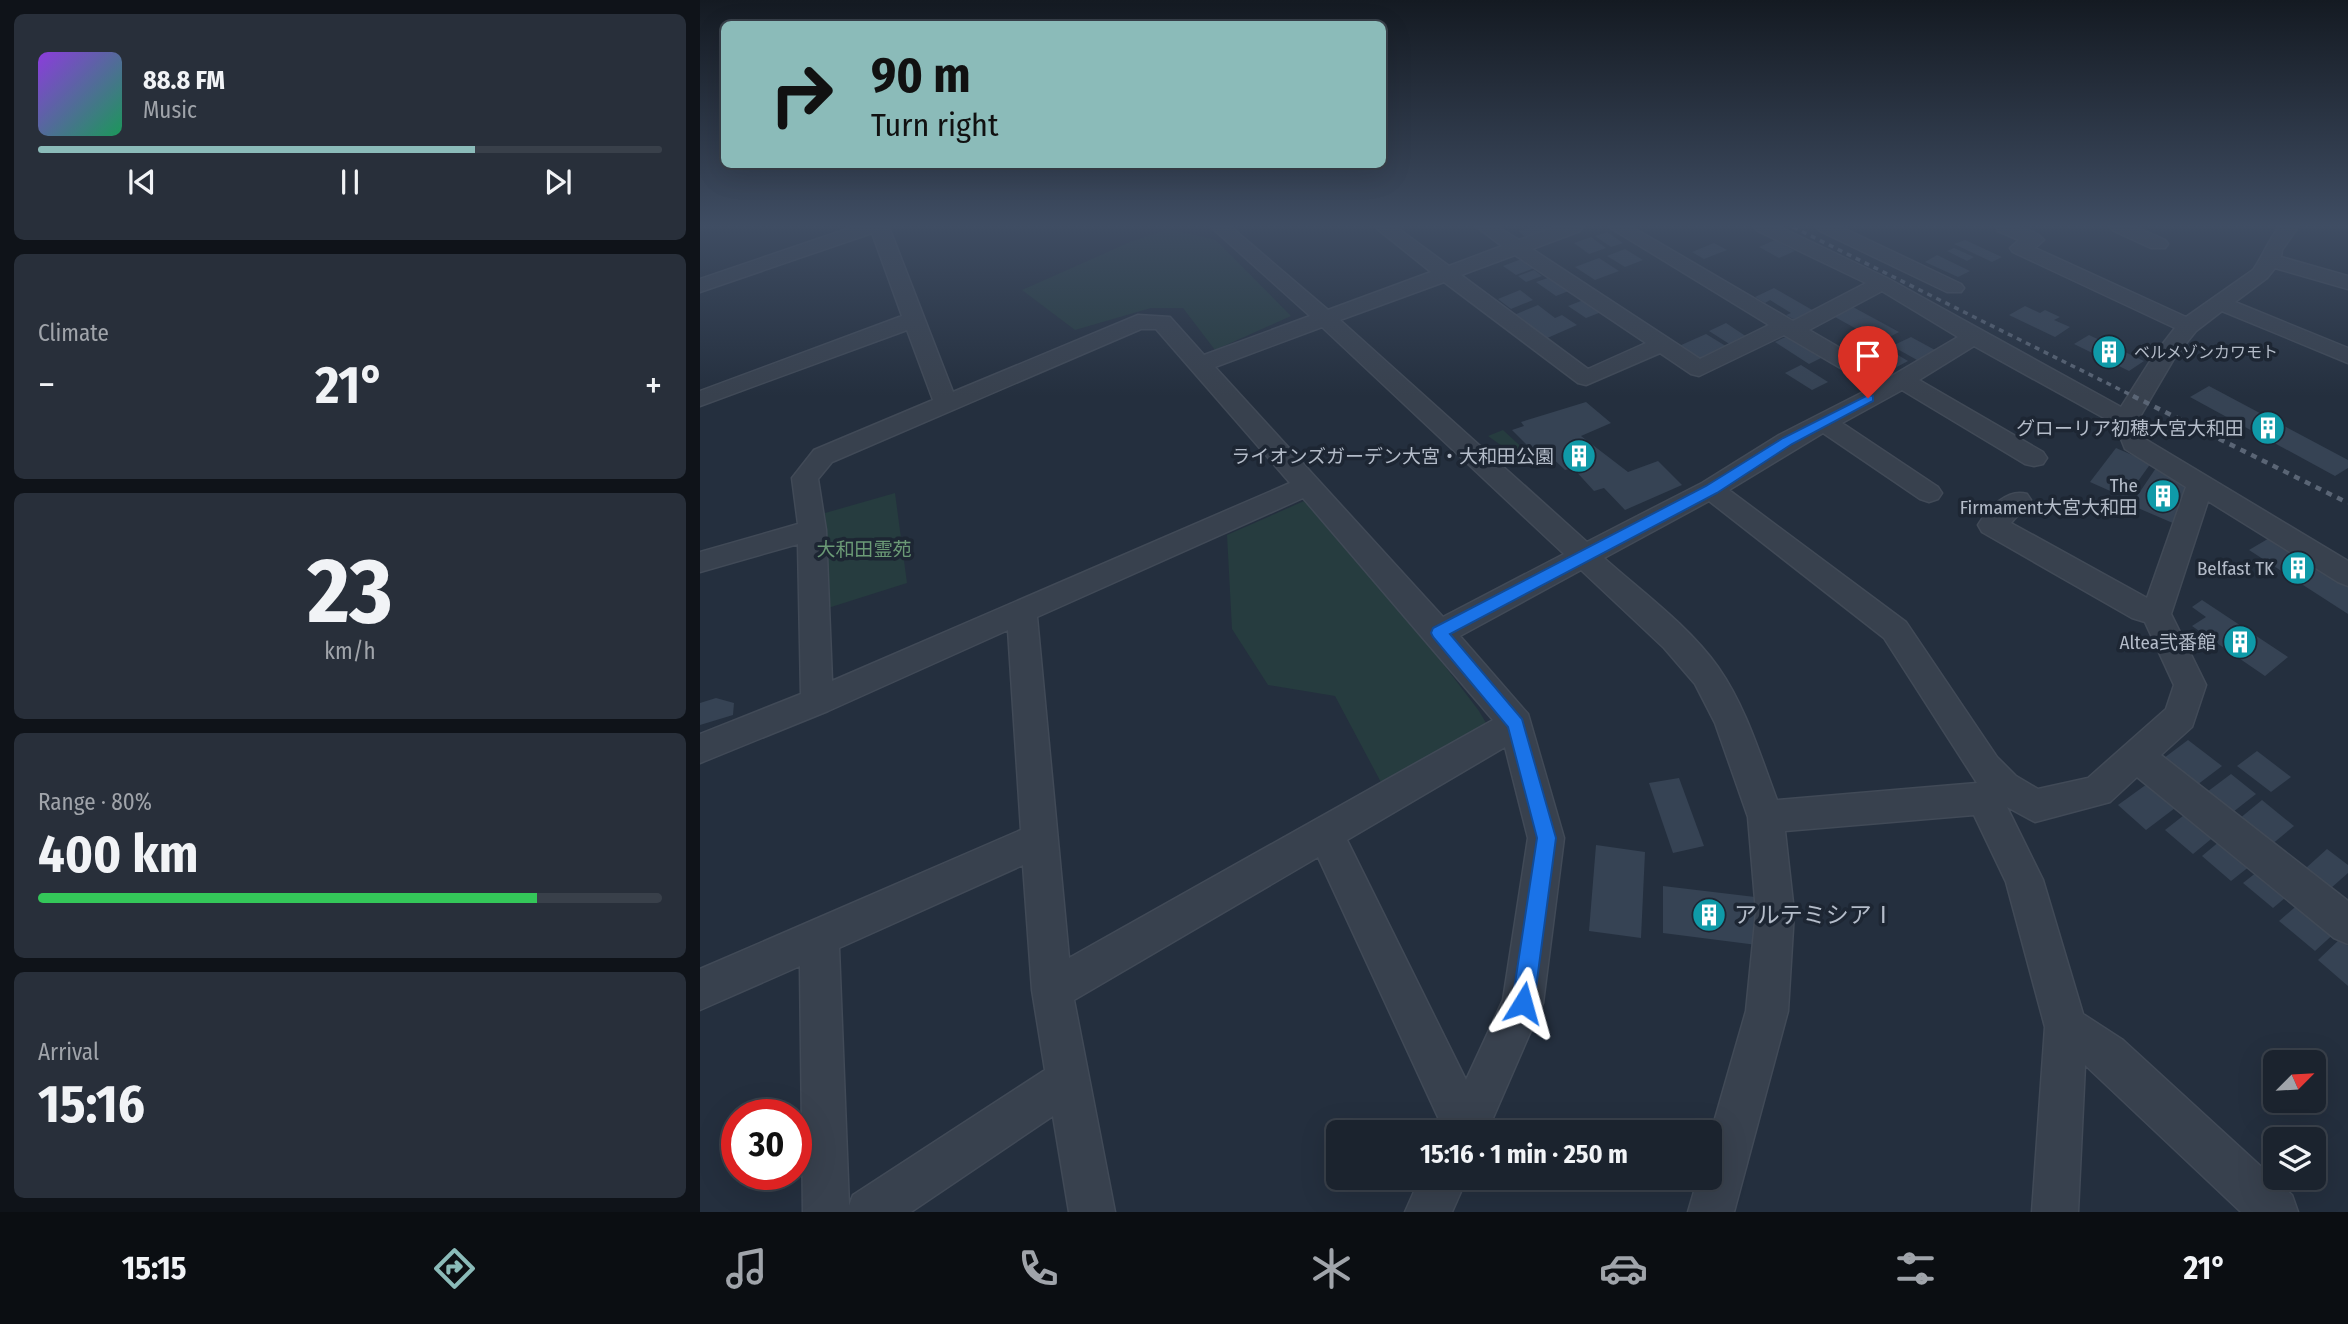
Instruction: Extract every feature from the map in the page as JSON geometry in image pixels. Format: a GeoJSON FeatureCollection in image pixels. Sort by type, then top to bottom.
{"type":"FeatureCollection","features":[{"type":"Feature","properties":{"kind":"street"},"geometry":{"type":"LineString","coordinates":[[901,284],[946,404]]}},
{"type":"Feature","properties":{"kind":"street"},"geometry":{"type":"LineString","coordinates":[[1286,284],[1675,640],[1706,675],[1731,721],[1766,817],[1775,912],[1767,1011],[1711,1212]]}},
{"type":"Feature","properties":{"kind":"street"},"geometry":{"type":"LineString","coordinates":[[1201,364],[1421,284]]}},
{"type":"Feature","properties":{"kind":"street"},"geometry":{"type":"LineString","coordinates":[[1460,284],[1586,378],[1663,344]]}},
{"type":"Feature","properties":{"kind":"street"},"geometry":{"type":"LineString","coordinates":[[1573,284],[1699,369],[1881,284]]}},
{"type":"Feature","properties":{"kind":"street"},"geometry":{"type":"LineString","coordinates":[[1714,284],[1788,328],[2034,458]]}},
{"type":"Feature","properties":{"kind":"street"},"geometry":{"type":"LineString","coordinates":[[1883,284],[1973,337],[2126,420],[2134,443],[2348,575]]}},
{"type":"Feature","properties":{"kind":"street"},"geometry":{"type":"LineString","coordinates":[[1945,284],[1954,288]]}},
{"type":"Feature","properties":{"kind":"street"},"geometry":{"type":"LineString","coordinates":[[2097,284],[2188,326]]}},
{"type":"Feature","properties":{"kind":"street"},"geometry":{"type":"LineString","coordinates":[[2126,420],[2165,355],[2188,326],[2247,284]]}},
{"type":"Feature","properties":{"kind":"street"},"geometry":{"type":"LineString","coordinates":[[2220,303],[2348,356]]}},
{"type":"Feature","properties":{"kind":"street"},"geometry":{"type":"LineString","coordinates":[[700,399],[915,319]]}},
{"type":"Feature","properties":{"kind":"street"},"geometry":{"type":"LineString","coordinates":[[817,702],[813,530],[804,478],[823,456],[1138,323],[1162,322],[1439,633],[1516,724],[1546,838],[1523,1003],[1470,1120]]}},
{"type":"Feature","properties":{"kind":"street"},"geometry":{"type":"LineString","coordinates":[[1439,633],[1712,489],[1788,441],[1896,383],[1973,337]]}},
{"type":"Feature","properties":{"kind":"street"},"geometry":{"type":"LineString","coordinates":[[1824,422],[1930,493]]}},
{"type":"Feature","properties":{"kind":"street"},"geometry":{"type":"LineString","coordinates":[[700,749],[817,702],[1022,613],[1308,485]]}},
{"type":"Feature","properties":{"kind":"street"},"geometry":{"type":"LineString","coordinates":[[1766,817],[1994,792],[2035,806],[2098,791],[2180,717],[2190,685],[2156,614],[2200,485]]}},
{"type":"Feature","properties":{"kind":"street"},"geometry":{"type":"LineString","coordinates":[[1712,489],[1895,630],[1985,768],[2024,880],[2066,1027],[2055,1212]]}},
{"type":"Feature","properties":{"kind":"street"},"geometry":{"type":"LineString","coordinates":[[2018,500],[1992,525],[2143,610],[2156,614]]}},
{"type":"Feature","properties":{"kind":"street"},"geometry":{"type":"LineString","coordinates":[[700,562],[813,530]]}},
{"type":"Feature","properties":{"kind":"street"},"geometry":{"type":"LineString","coordinates":[[1022,613],[1052,990],[1092,1212]]}},
{"type":"Feature","properties":{"kind":"street"},"geometry":{"type":"LineString","coordinates":[[1052,990],[1516,724]]}},
{"type":"Feature","properties":{"kind":"street"},"geometry":{"type":"LineString","coordinates":[[2136,756],[2348,925]]}},
{"type":"Feature","properties":{"kind":"street"},"geometry":{"type":"LineString","coordinates":[[1325,834],[1460,1120]]}},
{"type":"Feature","properties":{"kind":"street"},"geometry":{"type":"LineString","coordinates":[[700,990],[1041,839]]}},
{"type":"Feature","properties":{"kind":"street"},"geometry":{"type":"LineString","coordinates":[[819,938],[826,1212]]}},
{"type":"Feature","properties":{"kind":"street"},"geometry":{"type":"LineString","coordinates":[[2066,1027],[2108,1055],[2275,1212]]}},
{"type":"Feature","properties":{"kind":"street"},"geometry":{"type":"LineString","coordinates":[[870,1212],[1068,1080]]}},
{"type":"Feature","properties":{"kind":"street"},"geometry":{"type":"LineString","coordinates":[[1428,1212],[1438,1190]]}},
{"type":"Feature","properties":{"kind":"green space"},"geometry":{"type":"Polygon","coordinates":[[[1036,284],[1259,284],[1291,316],[1215,350],[1183,308],[1151,308],[1075,330],[1022,290],[1036,284]]]}},
{"type":"Feature","properties":{"kind":"green space"},"geometry":{"type":"Polygon","coordinates":[[[1503,430],[1541,465],[1533,468],[1488,436],[1503,430]]]}},
{"type":"Feature","properties":{"kind":"green space","name":"大和田霊苑"},"geometry":{"type":"Polygon","coordinates":[[[895,493],[907,583],[828,608],[825,513],[895,493]]]}},
{"type":"Feature","properties":{"kind":"green space"},"geometry":{"type":"Polygon","coordinates":[[[1304,501],[1422,636],[1479,711],[1490,730],[1384,788],[1335,696],[1268,685],[1232,629],[1227,535],[1304,501]]]}},
{"type":"Feature","properties":{"kind":"building"},"geometry":{"type":"Polygon","coordinates":[[[1538,284],[1561,284],[1571,290],[1556,296],[1538,284]]]}},
{"type":"Feature","properties":{"kind":"building"},"geometry":{"type":"Polygon","coordinates":[[[1774,288],[1814,311],[1795,320],[1786,315],[1791,313],[1770,300],[1765,303],[1755,297],[1774,288]]]}},
{"type":"Feature","properties":{"kind":"building"},"geometry":{"type":"Polygon","coordinates":[[[1520,290],[1533,300],[1511,309],[1498,299],[1520,290]]]}},
{"type":"Feature","properties":{"kind":"building"},"geometry":{"type":"Polygon","coordinates":[[[1586,299],[1604,311],[1586,318],[1568,306],[1586,299]]]}},
{"type":"Feature","properties":{"kind":"building"},"geometry":{"type":"Polygon","coordinates":[[[1538,305],[1555,318],[1562,315],[1577,325],[1545,339],[1514,315],[1538,305]]]}},
{"type":"Feature","properties":{"kind":"building"},"geometry":{"type":"Polygon","coordinates":[[[2025,306],[2040,313],[2045,310],[2060,317],[2054,320],[2070,327],[2055,337],[2009,315],[2025,306]]]}},
{"type":"Feature","properties":{"kind":"building"},"geometry":{"type":"Polygon","coordinates":[[[1853,307],[1899,332],[1880,342],[1835,317],[1853,307]]]}},
{"type":"Feature","properties":{"kind":"building"},"geometry":{"type":"Polygon","coordinates":[[[1726,323],[1747,337],[1731,345],[1709,331],[1726,323]]]}},
{"type":"Feature","properties":{"kind":"building"},"geometry":{"type":"Polygon","coordinates":[[[1706,334],[1729,348],[1702,361],[1679,346],[1706,334]]]}},
{"type":"Feature","properties":{"kind":"building"},"geometry":{"type":"Polygon","coordinates":[[[1792,334],[1827,355],[1809,364],[1775,342],[1792,334]]]}},
{"type":"Feature","properties":{"kind":"building","name":"ベルメゾンカワモト"},"geometry":{"type":"Polygon","coordinates":[[[2089,335],[2144,361],[2129,371],[2074,344],[2089,335]]]}},
{"type":"Feature","properties":{"kind":"building"},"geometry":{"type":"Polygon","coordinates":[[[1911,337],[1935,350],[1917,360],[1892,346],[1911,337]]]}},
{"type":"Feature","properties":{"kind":"building"},"geometry":{"type":"Polygon","coordinates":[[[1886,348],[1908,361],[1893,369],[1871,356],[1886,348]]]}},
{"type":"Feature","properties":{"kind":"building"},"geometry":{"type":"Polygon","coordinates":[[[1801,365],[1828,382],[1812,390],[1785,373],[1801,365]]]}},
{"type":"Feature","properties":{"kind":"building","name":"グローリア初穂大宮大和田"},"geometry":{"type":"Polygon","coordinates":[[[2209,386],[2348,460],[2348,468],[2335,476],[2190,397],[2209,386]]]}},
{"type":"Feature","properties":{"kind":"building","name":"ライオンズガーデン大宮・大和田公園"},"geometry":{"type":"Polygon","coordinates":[[[1586,402],[1611,423],[1581,436],[1628,472],[1658,461],[1682,485],[1625,510],[1604,488],[1594,491],[1573,468],[1565,470],[1543,449],[1533,451],[1512,430],[1524,426],[1521,422],[1586,402]]]}},
{"type":"Feature","properties":{"kind":"building"},"geometry":{"type":"Polygon","coordinates":[[[2116,448],[2151,463],[2126,498],[2090,482],[2116,448]]]}},
{"type":"Feature","properties":{"kind":"building","name":"The Firmament大宮大和田"},"geometry":{"type":"Polygon","coordinates":[[[2158,465],[2194,487],[2175,524],[2131,505],[2158,465]]]}},
{"type":"Feature","properties":{"kind":"building","name":"Belfast TK"},"geometry":{"type":"Polygon","coordinates":[[[2271,537],[2348,585],[2348,614],[2249,550],[2271,537]]]}},
{"type":"Feature","properties":{"kind":"building","name":"Altea弐番館"},"geometry":{"type":"Polygon","coordinates":[[[2202,600],[2288,657],[2265,676],[2192,626],[2206,617],[2192,607],[2202,600]]]}},
{"type":"Feature","properties":{"kind":"building"},"geometry":{"type":"Polygon","coordinates":[[[716,698],[734,703],[733,715],[700,725],[700,703],[716,698]]]}},
{"type":"Feature","properties":{"kind":"building"},"geometry":{"type":"Polygon","coordinates":[[[2188,740],[2222,766],[2197,785],[2164,758],[2188,740]]]}},
{"type":"Feature","properties":{"kind":"building"},"geometry":{"type":"Polygon","coordinates":[[[2257,751],[2291,777],[2271,792],[2237,766],[2257,751]]]}},
{"type":"Feature","properties":{"kind":"building"},"geometry":{"type":"Polygon","coordinates":[[[2231,774],[2256,794],[2233,812],[2207,792],[2231,774]]]}},
{"type":"Feature","properties":{"kind":"building"},"geometry":{"type":"Polygon","coordinates":[[[1679,778],[1704,846],[1673,853],[1649,783],[1679,778]]]}},
{"type":"Feature","properties":{"kind":"building"},"geometry":{"type":"Polygon","coordinates":[[[2147,784],[2175,808],[2146,830],[2118,805],[2147,784]]]}},
{"type":"Feature","properties":{"kind":"building"},"geometry":{"type":"Polygon","coordinates":[[[2262,800],[2294,826],[2271,845],[2239,819],[2262,800]]]}},
{"type":"Feature","properties":{"kind":"building"},"geometry":{"type":"Polygon","coordinates":[[[2188,812],[2216,835],[2193,854],[2165,830],[2188,812]]]}},
{"type":"Feature","properties":{"kind":"building"},"geometry":{"type":"Polygon","coordinates":[[[2220,841],[2250,866],[2231,881],[2202,856],[2220,841]]]}},
{"type":"Feature","properties":{"kind":"building"},"geometry":{"type":"Polygon","coordinates":[[[1596,845],[1645,852],[1641,938],[1589,931],[1596,845]]]}},
{"type":"Feature","properties":{"kind":"building"},"geometry":{"type":"Polygon","coordinates":[[[2327,849],[2348,865],[2348,873],[2331,888],[2306,868],[2327,849]]]}},
{"type":"Feature","properties":{"kind":"building"},"geometry":{"type":"Polygon","coordinates":[[[2262,868],[2291,893],[2273,908],[2243,883],[2262,868]]]}},
{"type":"Feature","properties":{"kind":"building","name":"アルテミシアⅠ"},"geometry":{"type":"Polygon","coordinates":[[[1663,886],[1755,897],[1757,945],[1663,933],[1663,886]]]}},
{"type":"Feature","properties":{"kind":"building"},"geometry":{"type":"Polygon","coordinates":[[[2302,901],[2338,930],[2315,951],[2279,921],[2302,901]]]}},
{"type":"Feature","properties":{"kind":"building"},"geometry":{"type":"Polygon","coordinates":[[[2340,939],[2348,946],[2348,986],[2318,960],[2340,939]]]}},
{"type":"Feature","properties":{"kind":"railway"},"geometry":{"type":"LineString","coordinates":[[1907,284],[2137,398]]}},
{"type":"Feature","properties":{"kind":"railway"},"geometry":{"type":"LineString","coordinates":[[2133,396],[2348,503]]}},
{"type":"Feature","properties":{"kind":"place","name":"ベルメゾンカワモト"},"geometry":{"type":"Point","coordinates":[2109,352]}},
{"type":"Feature","properties":{"kind":"place","name":"グローリア初穂大宮大和田"},"geometry":{"type":"Point","coordinates":[2268,428]}},
{"type":"Feature","properties":{"kind":"place","name":"ライオンズガーデン大宮・大和田公園"},"geometry":{"type":"Point","coordinates":[1579,456]}},
{"type":"Feature","properties":{"kind":"place","name":"The Firmament大宮大和田"},"geometry":{"type":"Point","coordinates":[2163,496]}},
{"type":"Feature","properties":{"kind":"place","name":"Belfast TK"},"geometry":{"type":"Point","coordinates":[2298,568]}},
{"type":"Feature","properties":{"kind":"place","name":"Altea弐番館"},"geometry":{"type":"Point","coordinates":[2240,642]}},
{"type":"Feature","properties":{"kind":"place","name":"アルテミシアⅠ"},"geometry":{"type":"Point","coordinates":[1709,915]}},
{"type":"Feature","properties":{"kind":"route"},"geometry":{"type":"LineString","coordinates":[[1523,1003],[1546,838],[1516,724],[1439,633],[1712,489],[1788,441],[1868,398]]}}]}
